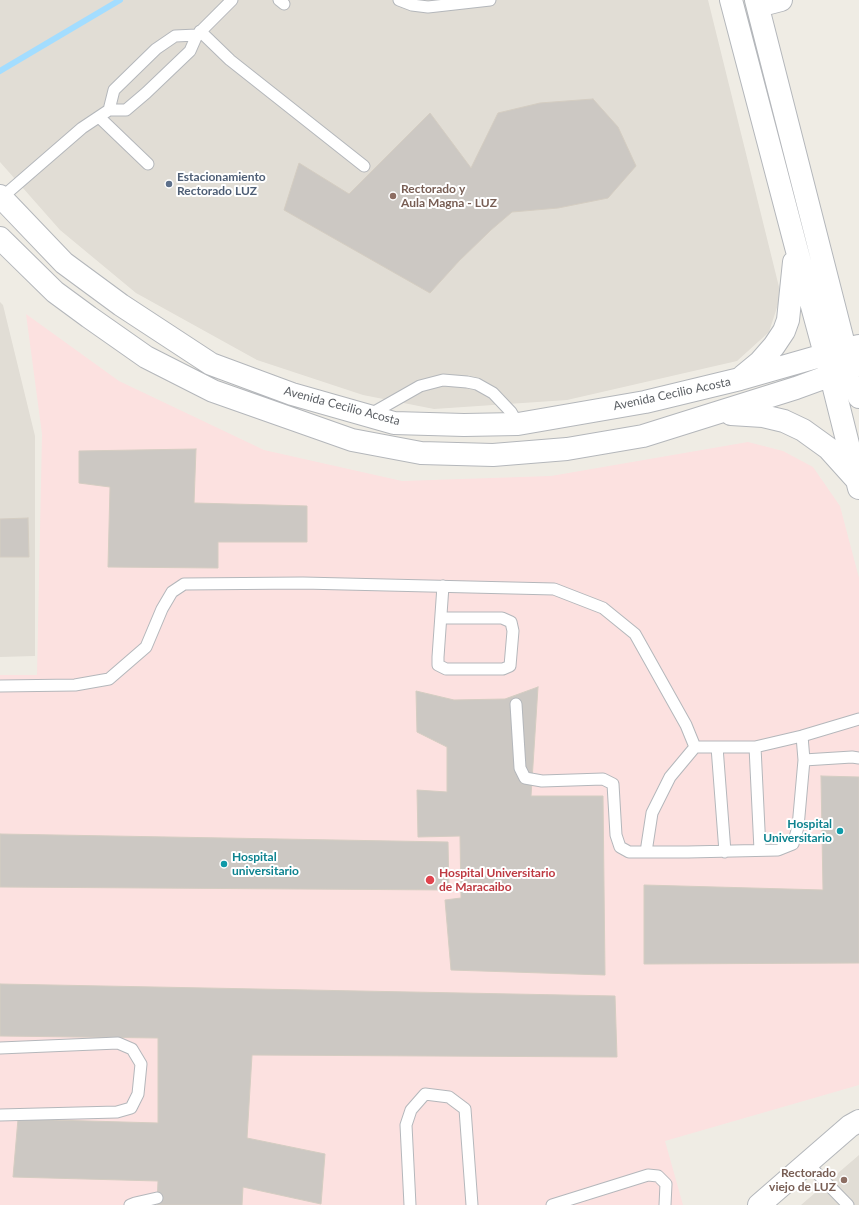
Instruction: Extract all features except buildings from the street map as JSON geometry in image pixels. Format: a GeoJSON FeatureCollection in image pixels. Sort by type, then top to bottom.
{"type":"FeatureCollection","features":[{"type":"Feature","properties":{"kind":"street"},"geometry":{"type":"LineString","coordinates":[[731,0],[796,247],[845,360],[859,397]]}},
{"type":"Feature","properties":{"kind":"street"},"geometry":{"type":"LineString","coordinates":[[781,0],[757,3],[845,360],[858,485]]}},
{"type":"Feature","properties":{"kind":"street","name":"Avenida Cecilio Acosta"},"geometry":{"type":"LineString","coordinates":[[1,198],[64,263],[120,305],[211,364],[292,394],[394,423],[464,425],[518,424],[645,402],[740,379],[845,360]]}},
{"type":"Feature","properties":{"kind":"street","name":"Avenida Cecilio Acosta"},"geometry":{"type":"LineString","coordinates":[[0,238],[55,292],[146,357],[213,391],[352,440],[420,453],[493,455],[567,449],[643,436],[718,413],[845,360]]}},
{"type":"Feature","properties":{"kind":"street"},"geometry":{"type":"LineString","coordinates":[[740,379],[760,362],[774,346],[784,331],[788,320],[791,299],[796,247]]}},
{"type":"Feature","properties":{"kind":"street"},"geometry":{"type":"LineString","coordinates":[[718,413],[762,416],[784,421],[804,430],[828,448],[858,485]]}},
{"type":"Feature","properties":{"kind":"street"},"geometry":{"type":"LineString","coordinates":[[759,1205],[850,1126],[859,1121]]}},
{"type":"Feature","properties":{"kind":"lane"},"geometry":{"type":"LineString","coordinates":[[1,198],[82,128],[109,110],[126,110],[146,93],[190,51],[199,33],[232,0]]}},
{"type":"Feature","properties":{"kind":"lane"},"geometry":{"type":"LineString","coordinates":[[399,0],[412,5],[428,7],[490,0]]}},
{"type":"Feature","properties":{"kind":"lane"},"geometry":{"type":"LineString","coordinates":[[109,110],[114,90],[156,49],[175,36],[199,33],[230,60],[364,166]]}},
{"type":"Feature","properties":{"kind":"lane"},"geometry":{"type":"LineString","coordinates":[[99,117],[148,164]]}},
{"type":"Feature","properties":{"kind":"lane"},"geometry":{"type":"LineString","coordinates":[[368,415],[420,386],[443,380],[477,384],[493,393],[511,412],[518,424]]}},
{"type":"Feature","properties":{"kind":"lane"},"geometry":{"type":"LineString","coordinates":[[0,686],[75,684],[109,679],[146,647],[162,609],[172,592],[184,584],[303,583],[554,589],[603,608],[635,634],[686,725],[695,747]]}},
{"type":"Feature","properties":{"kind":"lane"},"geometry":{"type":"LineString","coordinates":[[441,618],[502,618],[511,622],[513,631],[510,666],[504,670],[446,669],[438,666],[438,657],[443,586]]}},
{"type":"Feature","properties":{"kind":"lane"},"geometry":{"type":"LineString","coordinates":[[516,704],[520,768],[525,778],[542,781],[603,779],[614,784],[616,835],[620,847],[629,852],[724,852],[778,850],[793,844],[798,828],[804,760],[802,736]]}},
{"type":"Feature","properties":{"kind":"lane"},"geometry":{"type":"LineString","coordinates":[[695,747],[755,747],[802,736],[859,719]]}},
{"type":"Feature","properties":{"kind":"lane"},"geometry":{"type":"LineString","coordinates":[[646,852],[652,814],[670,777],[695,747]]}},
{"type":"Feature","properties":{"kind":"lane"},"geometry":{"type":"LineString","coordinates":[[717,747],[724,852]]}},
{"type":"Feature","properties":{"kind":"lane"},"geometry":{"type":"LineString","coordinates":[[755,747],[760,850]]}},
{"type":"Feature","properties":{"kind":"lane"},"geometry":{"type":"LineString","coordinates":[[804,760],[852,757],[859,758]]}},
{"type":"Feature","properties":{"kind":"lane"},"geometry":{"type":"LineString","coordinates":[[0,1048],[118,1043],[132,1049],[141,1064],[138,1094],[131,1108],[117,1112],[0,1115]]}},
{"type":"Feature","properties":{"kind":"lane"},"geometry":{"type":"LineString","coordinates":[[410,1205],[406,1125],[411,1110],[426,1094],[449,1097],[466,1109],[472,1205]]}},
{"type":"Feature","properties":{"kind":"lane"},"geometry":{"type":"LineString","coordinates":[[807,1163],[848,1205]]}},
{"type":"Feature","properties":{"kind":"lane"},"geometry":{"type":"LineString","coordinates":[[552,1205],[648,1175],[658,1176],[666,1184],[665,1205]]}},
{"type":"Feature","properties":{"kind":"lane"},"geometry":{"type":"LineString","coordinates":[[130,1205],[157,1198]]}},
{"type":"Feature","properties":{"kind":"shaded area","name":"Rectorado y Aula Magna - LUZ"},"geometry":{"type":"Polygon","coordinates":[[[0,0],[708,0],[781,295],[769,332],[737,361],[567,400],[434,409],[363,395],[257,360],[136,293],[60,230],[0,162],[0,0]]]}},
{"type":"Feature","properties":{"kind":"shaded area"},"geometry":{"type":"Polygon","coordinates":[[[0,302],[3,305],[35,436],[35,656],[0,657],[0,302]]]}},
{"type":"Feature","properties":{"kind":"shaded area","name":"Hospital Universitario de Maracaibo"},"geometry":{"type":"Polygon","coordinates":[[[26,314],[119,381],[264,450],[402,481],[551,476],[748,442],[783,451],[813,467],[840,506],[859,578],[859,1085],[665,1141],[683,1205],[0,1205],[0,675],[37,675],[42,434],[26,314]]]}},
{"type":"Feature","properties":{"kind":"shaded area","name":"Rectorado viejo de LUZ"},"geometry":{"type":"Polygon","coordinates":[[[859,1155],[859,1205],[801,1205],[859,1155]]]}},
{"type":"Feature","properties":{"kind":"waterway"},"geometry":{"type":"LineString","coordinates":[[0,71],[120,0]]}},
{"type":"Feature","properties":{"kind":"place","name":"Estacionamiento Rectorado LUZ"},"geometry":{"type":"Point","coordinates":[169,184]}},
{"type":"Feature","properties":{"kind":"place","name":"Rectorado y Aula Magna - LUZ"},"geometry":{"type":"Point","coordinates":[393,196]}},
{"type":"Feature","properties":{"kind":"place","name":"Hospital Universitario"},"geometry":{"type":"Point","coordinates":[840,831]}},
{"type":"Feature","properties":{"kind":"place","name":"Hospital universitario"},"geometry":{"type":"Point","coordinates":[224,864]}},
{"type":"Feature","properties":{"kind":"place","name":"Hospital Universitario de Maracaibo"},"geometry":{"type":"Point","coordinates":[430,880]}},
{"type":"Feature","properties":{"kind":"place","name":"Rectorado viejo de LUZ"},"geometry":{"type":"Point","coordinates":[844,1180]}}]}
